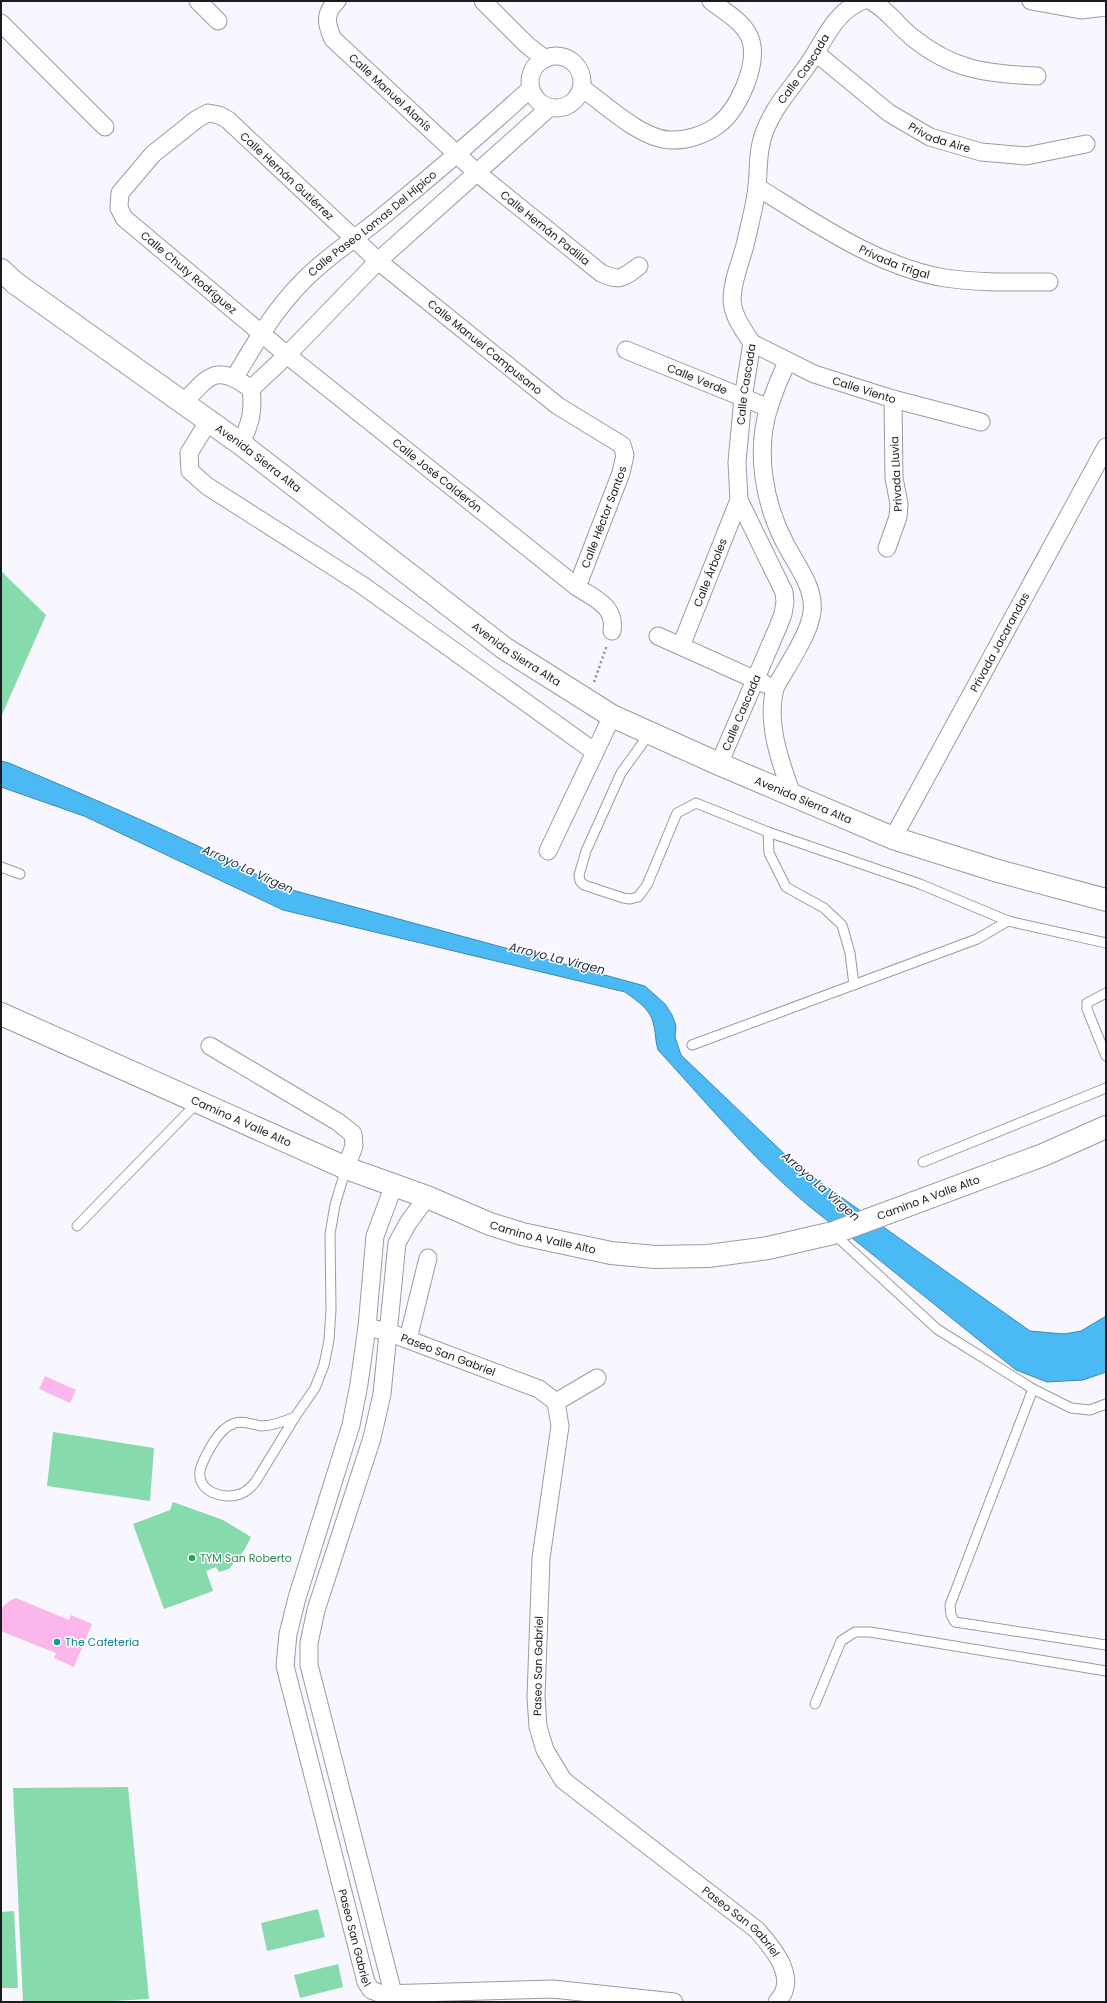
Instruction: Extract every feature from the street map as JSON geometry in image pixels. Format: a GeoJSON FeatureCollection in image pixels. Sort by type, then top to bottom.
{"type":"FeatureCollection","features":[{"type":"Feature","properties":{"kind":"street"},"geometry":{"type":"LineString","coordinates":[[198,1],[218,21]]}},
{"type":"Feature","properties":{"kind":"street","name":"Calle Manuel Alanís"},"geometry":{"type":"LineString","coordinates":[[337,1],[330,7],[327,16],[328,27],[333,39],[457,155]]}},
{"type":"Feature","properties":{"kind":"street"},"geometry":{"type":"LineString","coordinates":[[483,1],[527,45],[545,59]]}},
{"type":"Feature","properties":{"kind":"street"},"geometry":{"type":"LineString","coordinates":[[582,88],[644,133],[669,140],[696,138],[718,125],[735,106],[747,82],[752,60],[751,41],[744,26],[711,1]]}},
{"type":"Feature","properties":{"kind":"street","name":"Calle Cascada"},"geometry":{"type":"LineString","coordinates":[[719,764],[783,614],[785,602],[780,583],[740,500],[737,462],[743,398],[752,343],[734,313],[732,299],[733,284],[746,242],[757,187],[758,156],[764,133],[780,101],[816,53],[829,29],[841,15],[855,4],[862,1]]}},
{"type":"Feature","properties":{"kind":"street"},"geometry":{"type":"LineString","coordinates":[[871,1],[889,13],[910,36],[942,57],[963,67],[997,75],[1037,76]]}},
{"type":"Feature","properties":{"kind":"street"},"geometry":{"type":"LineString","coordinates":[[1031,1],[1081,10],[1106,6]]}},
{"type":"Feature","properties":{"kind":"street"},"geometry":{"type":"LineString","coordinates":[[1,23],[105,127]]}},
{"type":"Feature","properties":{"kind":"street","name":"Privada Aire"},"geometry":{"type":"LineString","coordinates":[[816,53],[889,113],[930,137],[981,152],[1026,156],[1086,144]]}},
{"type":"Feature","properties":{"kind":"street"},"geometry":{"type":"LineString","coordinates":[[558,56],[574,63],[581,74],[582,88],[578,98],[570,105],[560,109],[549,108],[537,100],[530,89],[530,78],[534,68],[545,59],[558,56]]}},
{"type":"Feature","properties":{"kind":"street","name":"Calle Paseo Lomas Del Hípico"},"geometry":{"type":"LineString","coordinates":[[234,377],[261,332],[303,281],[321,264],[457,155],[530,89]]}},
{"type":"Feature","properties":{"kind":"street"},"geometry":{"type":"LineString","coordinates":[[251,389],[287,355],[378,261],[549,108]]}},
{"type":"Feature","properties":{"kind":"street","name":"Calle Chuty Rodríguez"},"geometry":{"type":"LineString","coordinates":[[219,115],[208,113],[197,119],[153,154],[120,192],[119,208],[124,218],[261,332]]}},
{"type":"Feature","properties":{"kind":"street","name":"Calle Hernán Gutiérrez"},"geometry":{"type":"LineString","coordinates":[[219,115],[228,120],[354,239]]}},
{"type":"Feature","properties":{"kind":"street","name":"Calle Hernán Padilla"},"geometry":{"type":"LineString","coordinates":[[457,155],[601,273],[612,278],[620,279],[639,266]]}},
{"type":"Feature","properties":{"kind":"street","name":"Privada Trigal"},"geometry":{"type":"LineString","coordinates":[[757,187],[856,246],[899,264],[945,278],[1000,282],[1049,282]]}},
{"type":"Feature","properties":{"kind":"street","name":"Calle Manuel Campusano"},"geometry":{"type":"LineString","coordinates":[[354,239],[378,261],[558,406],[596,431],[622,445]]}},
{"type":"Feature","properties":{"kind":"street","name":"Avenida Sierra Alta"},"geometry":{"type":"LineString","coordinates":[[1,270],[15,282],[183,404],[241,444],[504,648],[612,716],[719,764],[893,838],[998,871],[1106,900]]}},
{"type":"Feature","properties":{"kind":"street","name":"Calle José Calderón"},"geometry":{"type":"LineString","coordinates":[[261,332],[287,355],[577,587],[605,606],[612,624]]}},
{"type":"Feature","properties":{"kind":"street","name":"Calle Viento"},"geometry":{"type":"LineString","coordinates":[[752,343],[787,362],[814,374],[893,399],[981,422]]}},
{"type":"Feature","properties":{"kind":"street","name":"Calle Verde"},"geometry":{"type":"LineString","coordinates":[[626,350],[769,408]]}},
{"type":"Feature","properties":{"kind":"street","name":"Calle Cascada"},"geometry":{"type":"LineString","coordinates":[[787,362],[769,408],[764,434],[763,462],[768,501],[778,531],[809,588],[812,602],[810,625],[775,688],[772,706],[778,751],[792,794]]}},
{"type":"Feature","properties":{"kind":"street"},"geometry":{"type":"LineString","coordinates":[[183,404],[209,378],[219,374],[234,377],[251,389],[253,408],[252,419],[241,444]]}},
{"type":"Feature","properties":{"kind":"street","name":"Privada Lluvia"},"geometry":{"type":"LineString","coordinates":[[887,548],[898,517],[899,504],[894,478],[893,399]]}},
{"type":"Feature","properties":{"kind":"street"},"geometry":{"type":"LineString","coordinates":[[208,422],[189,453],[190,471],[207,486],[362,585],[595,752]]}},
{"type":"Feature","properties":{"kind":"street","name":"Calle Héctor Santos"},"geometry":{"type":"LineString","coordinates":[[577,587],[621,473],[625,455],[622,445]]}},
{"type":"Feature","properties":{"kind":"street","name":"Privada Jacarandas"},"geometry":{"type":"LineString","coordinates":[[893,838],[1106,447]]}},
{"type":"Feature","properties":{"kind":"street","name":"Calle Árboles"},"geometry":{"type":"LineString","coordinates":[[681,646],[702,598],[740,500]]}},
{"type":"Feature","properties":{"kind":"street"},"geometry":{"type":"LineString","coordinates":[[780,583],[801,573]]}},
{"type":"Feature","properties":{"kind":"street"},"geometry":{"type":"LineString","coordinates":[[658,636],[775,688]]}},
{"type":"Feature","properties":{"kind":"street"},"geometry":{"type":"LineString","coordinates":[[548,851],[612,716]]}},
{"type":"Feature","properties":{"kind":"street","name":"Camino A Valle Alto"},"geometry":{"type":"LineString","coordinates":[[3,1018],[346,1168],[427,1197],[490,1224],[522,1234],[611,1253],[655,1257],[708,1256],[768,1248],[836,1232],[1042,1155],[1106,1127]]}},
{"type":"Feature","properties":{"kind":"street"},"geometry":{"type":"LineString","coordinates":[[210,1046],[338,1122],[353,1134],[354,1146],[346,1168]]}},
{"type":"Feature","properties":{"kind":"street","name":"Paseo San Gabriel"},"geometry":{"type":"LineString","coordinates":[[394,1185],[375,1236],[367,1327],[359,1384],[350,1425],[297,1598],[288,1634],[286,1666],[366,1982],[374,1992],[393,1994],[553,1989],[674,2002]]}},
{"type":"Feature","properties":{"kind":"street","name":"Paseo San Gabriel"},"geometry":{"type":"LineString","coordinates":[[393,1994],[309,1665],[309,1643],[316,1610],[372,1438],[382,1394],[397,1243],[408,1223],[427,1197]]}},
{"type":"Feature","properties":{"kind":"street"},"geometry":{"type":"LineString","coordinates":[[375,1236],[397,1243]]}},
{"type":"Feature","properties":{"kind":"street"},"geometry":{"type":"LineString","coordinates":[[408,1339],[428,1258]]}},
{"type":"Feature","properties":{"kind":"street","name":"Paseo San Gabriel"},"geometry":{"type":"LineString","coordinates":[[367,1327],[408,1339],[539,1389],[556,1402],[560,1426],[540,1558],[536,1697],[538,1727],[545,1750],[562,1780],[757,1930],[770,1945],[785,1978],[784,1992],[777,2002]]}},
{"type":"Feature","properties":{"kind":"street"},"geometry":{"type":"LineString","coordinates":[[556,1402],[597,1378]]}},
{"type":"Feature","properties":{"kind":"street"},"geometry":{"type":"LineString","coordinates":[[331,1486],[353,1494]]}},
{"type":"Feature","properties":{"kind":"street"},"geometry":{"type":"LineString","coordinates":[[286,1666],[309,1665]]}},
{"type":"Feature","properties":{"kind":"street"},"geometry":{"type":"LineString","coordinates":[[326,1820],[348,1814]]}},
{"type":"Feature","properties":{"kind":"lane"},"geometry":{"type":"LineString","coordinates":[[650,733],[621,773],[586,851],[579,875],[580,881],[584,885],[623,898],[630,899],[638,897],[642,892],[677,813],[696,803],[768,832],[920,884],[1008,921],[1106,943]]}},
{"type":"Feature","properties":{"kind":"lane"},"geometry":{"type":"LineString","coordinates":[[768,832],[770,853],[786,887],[824,908],[842,925],[850,953],[854,985]]}},
{"type":"Feature","properties":{"kind":"lane"},"geometry":{"type":"LineString","coordinates":[[1,867],[20,874]]}},
{"type":"Feature","properties":{"kind":"lane"},"geometry":{"type":"LineString","coordinates":[[692,1045],[977,939],[1008,921]]}},
{"type":"Feature","properties":{"kind":"lane"},"geometry":{"type":"LineString","coordinates":[[1106,993],[1087,1003],[1087,1009],[1106,1056]]}},
{"type":"Feature","properties":{"kind":"lane"},"geometry":{"type":"LineString","coordinates":[[923,1162],[1106,1088]]}},
{"type":"Feature","properties":{"kind":"lane"},"geometry":{"type":"LineString","coordinates":[[77,1226],[198,1102]]}},
{"type":"Feature","properties":{"kind":"lane"},"geometry":{"type":"LineString","coordinates":[[295,1417],[280,1423],[263,1426],[247,1422],[236,1423],[226,1428],[217,1437],[204,1459],[200,1472],[202,1482],[206,1489],[222,1496],[237,1495],[248,1490],[256,1481],[295,1417],[315,1388],[324,1365],[329,1340],[330,1234],[335,1205],[346,1168]]}},
{"type":"Feature","properties":{"kind":"lane"},"geometry":{"type":"LineString","coordinates":[[836,1232],[937,1330],[1033,1389],[1071,1408],[1090,1410],[1106,1404]]}},
{"type":"Feature","properties":{"kind":"lane"},"geometry":{"type":"LineString","coordinates":[[1033,1389],[950,1605],[951,1615],[955,1622],[1106,1645]]}},
{"type":"Feature","properties":{"kind":"lane"},"geometry":{"type":"LineString","coordinates":[[815,1704],[842,1641],[855,1632],[870,1632],[1106,1671]]}},
{"type":"Feature","properties":{"kind":"path"},"geometry":{"type":"LineString","coordinates":[[587,701],[612,624]]}},
{"type":"Feature","properties":{"kind":"green space"},"geometry":{"type":"Polygon","coordinates":[[[1,571],[46,615],[1,717],[1,571]]]}},
{"type":"Feature","properties":{"kind":"green space"},"geometry":{"type":"Polygon","coordinates":[[[53,1432],[154,1448],[150,1501],[47,1486],[53,1432]]]}},
{"type":"Feature","properties":{"kind":"green space","name":"TYM San Roberto"},"geometry":{"type":"Polygon","coordinates":[[[173,1502],[223,1520],[251,1537],[245,1549],[229,1569],[219,1572],[216,1567],[206,1571],[213,1591],[164,1609],[133,1524],[170,1510],[173,1502]]]}},
{"type":"Feature","properties":{"kind":"green space"},"geometry":{"type":"Polygon","coordinates":[[[128,1787],[149,1999],[94,2002],[23,2002],[13,1788],[128,1787]]]}},
{"type":"Feature","properties":{"kind":"green space"},"geometry":{"type":"Polygon","coordinates":[[[318,1909],[325,1937],[267,1951],[261,1923],[318,1909]]]}},
{"type":"Feature","properties":{"kind":"green space"},"geometry":{"type":"Polygon","coordinates":[[[14,1911],[18,1988],[1,1988],[1,1912],[14,1911]]]}},
{"type":"Feature","properties":{"kind":"green space"},"geometry":{"type":"Polygon","coordinates":[[[338,1964],[343,1987],[300,1998],[294,1975],[338,1964]]]}},
{"type":"Feature","properties":{"kind":"water","name":"Arroyo La Virgen"},"geometry":{"type":"Polygon","coordinates":[[[1,761],[78,792],[146,822],[281,887],[645,986],[665,1004],[672,1015],[676,1026],[675,1037],[681,1055],[796,1165],[1030,1331],[1064,1334],[1081,1331],[1106,1316],[1106,1372],[1083,1380],[1047,1382],[1016,1370],[852,1238],[824,1218],[773,1174],[749,1150],[658,1050],[654,1025],[649,1013],[634,998],[625,992],[283,910],[84,816],[1,787],[1,761]]]}},
{"type":"Feature","properties":{"kind":"building"},"geometry":{"type":"Polygon","coordinates":[[[45,1376],[76,1390],[70,1403],[39,1389],[45,1376]]]}},
{"type":"Feature","properties":{"kind":"building","name":"The Cafeteria"},"geometry":{"type":"Polygon","coordinates":[[[16,1598],[69,1620],[71,1615],[92,1624],[74,1667],[54,1658],[56,1653],[3,1632],[1,1628],[1,1609],[9,1601],[16,1598]]]}},
{"type":"Feature","properties":{"kind":"place","name":"TYM San Roberto"},"geometry":{"type":"Point","coordinates":[192,1558]}},
{"type":"Feature","properties":{"kind":"place","name":"The Cafeteria"},"geometry":{"type":"Point","coordinates":[57,1642]}}]}
